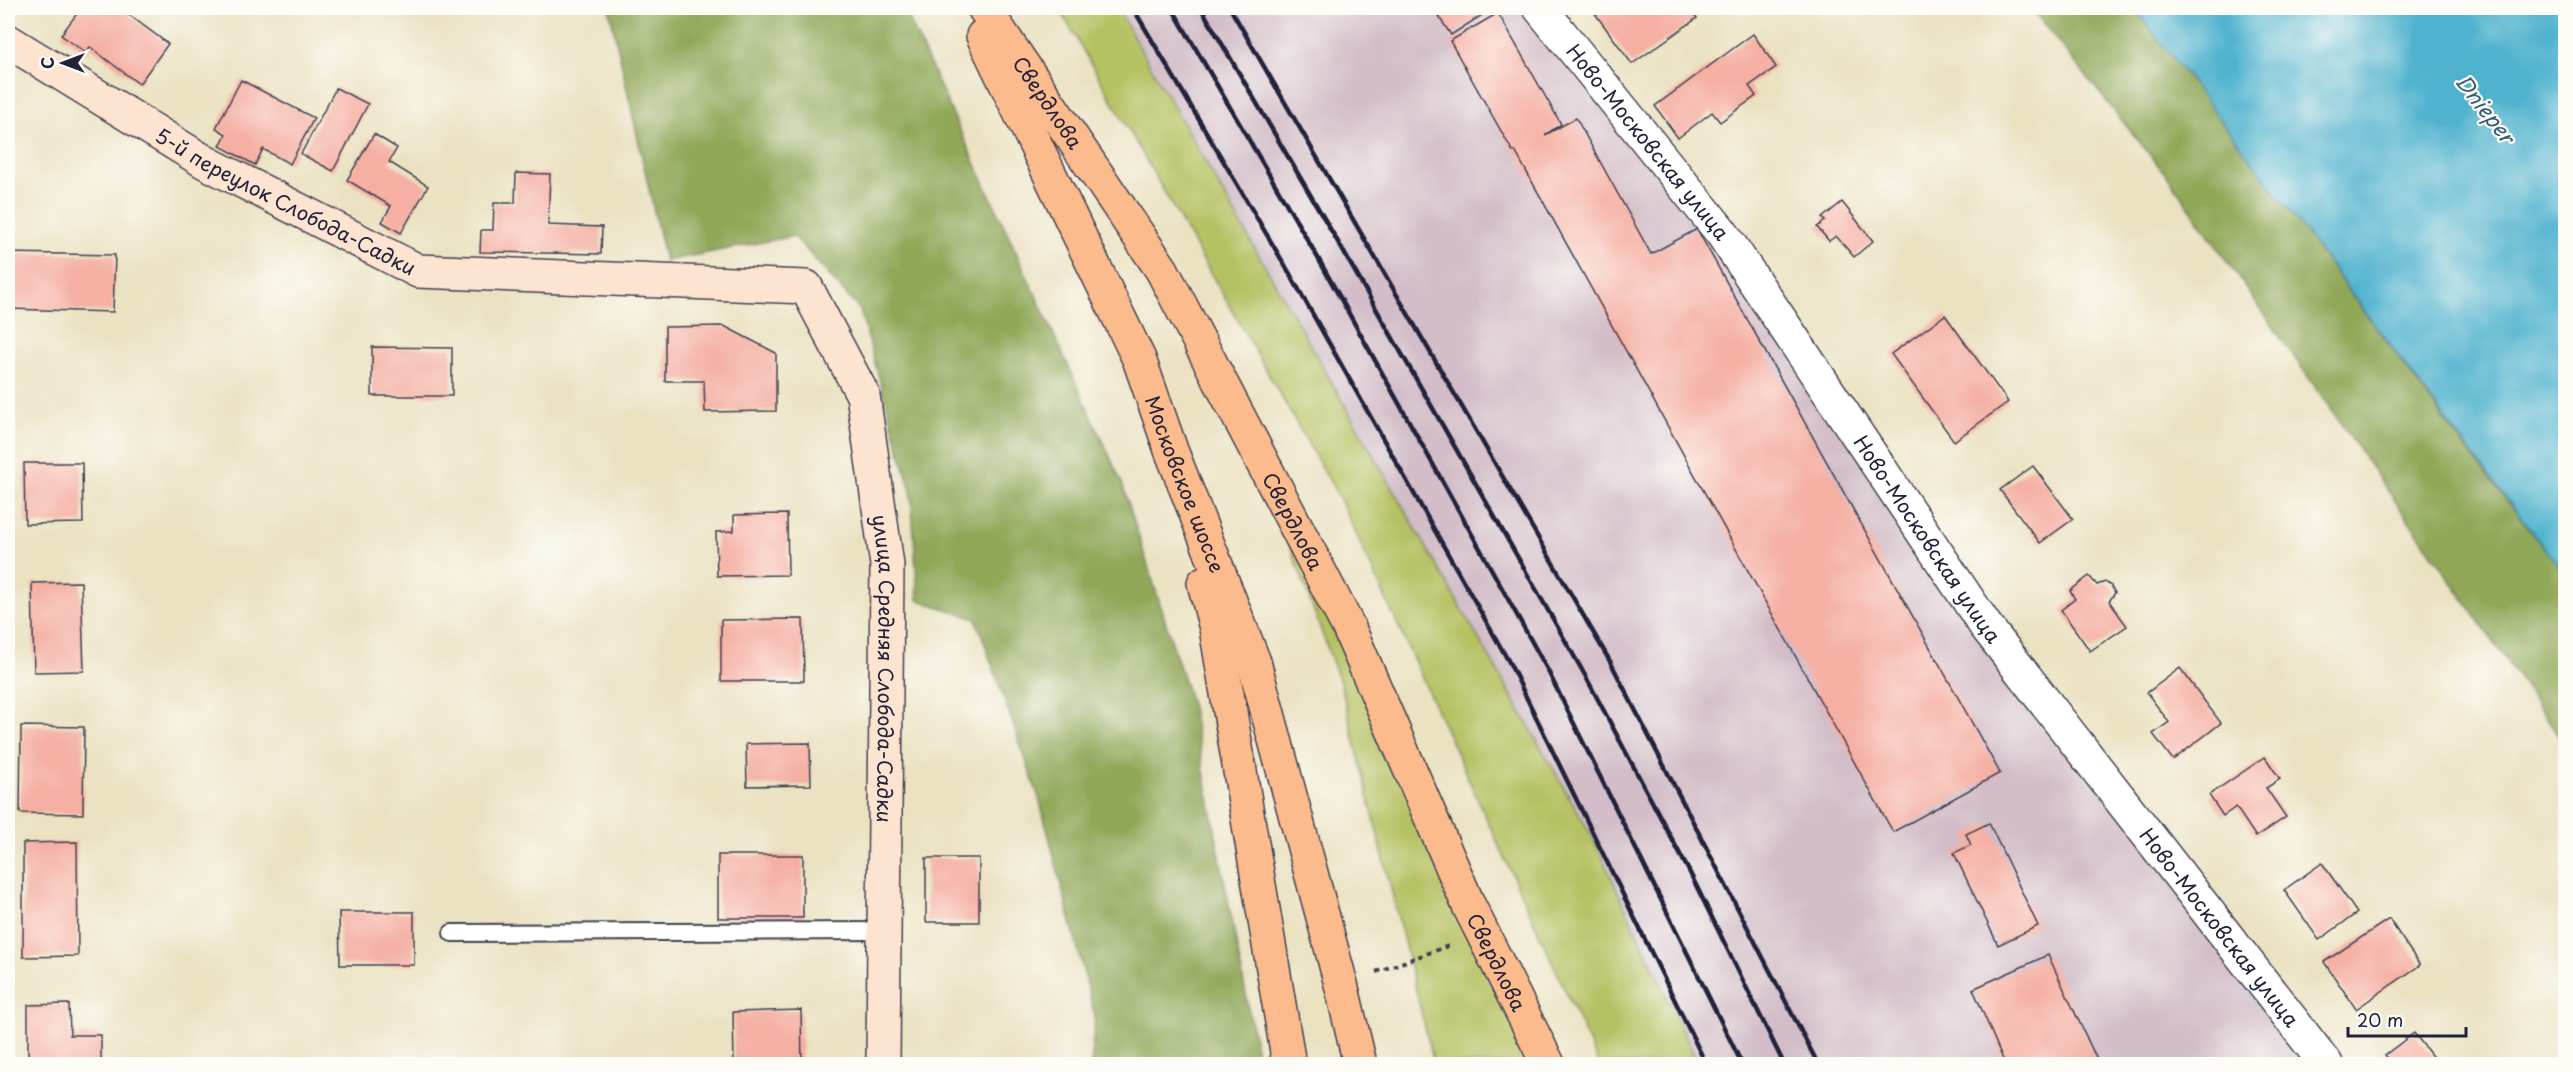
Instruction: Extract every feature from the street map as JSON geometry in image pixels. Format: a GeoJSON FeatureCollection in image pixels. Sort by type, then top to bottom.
{"type":"FeatureCollection","features":[{"type":"Feature","properties":{"kind":"main road","name":"Московское шоссе"},"geometry":{"type":"LineString","coordinates":[[969,8],[1139,359],[1171,450],[1254,662],[1341,984],[1360,1065]]}},
{"type":"Feature","properties":{"kind":"main road","name":"Свердлова"},"geometry":{"type":"LineString","coordinates":[[984,8],[1162,270],[1348,626],[1469,906],[1548,1065]]}},
{"type":"Feature","properties":{"kind":"main road"},"geometry":{"type":"LineString","coordinates":[[1171,450],[1216,628],[1289,1065]]}},
{"type":"Feature","properties":{"kind":"street","name":"Ново-Московская улица"},"geometry":{"type":"LineString","coordinates":[[1540,8],[1722,233],[1984,625],[2326,1065]]}},
{"type":"Feature","properties":{"kind":"street","name":"5-й переулок Слобода-Садки"},"geometry":{"type":"LineString","coordinates":[[8,41],[205,162],[418,271],[806,287]]}},
{"type":"Feature","properties":{"kind":"street","name":"улица Средняя Слобода-Садки"},"geometry":{"type":"LineString","coordinates":[[806,287],[862,395],[887,565],[883,1065]]}},
{"type":"Feature","properties":{"kind":"lane"},"geometry":{"type":"LineString","coordinates":[[452,933],[884,931]]}},
{"type":"Feature","properties":{"kind":"path"},"geometry":{"type":"LineString","coordinates":[[1341,984],[1449,946]]}},
{"type":"Feature","properties":{"kind":"shaded area"},"geometry":{"type":"Polygon","coordinates":[[[1117,8],[1538,8],[1622,116],[2304,1064],[1698,1064],[1593,838],[1117,8]]]}},
{"type":"Feature","properties":{"kind":"green space"},"geometry":{"type":"Polygon","coordinates":[[[609,8],[904,8],[1122,483],[1191,703],[1259,1064],[1091,1064],[1095,1016],[1039,798],[976,619],[918,600],[911,491],[860,310],[794,236],[665,261],[609,8]]]}},
{"type":"Feature","properties":{"kind":"green space"},"geometry":{"type":"Polygon","coordinates":[[[1059,8],[1117,8],[1593,838],[1698,1064],[1599,1064],[1341,501],[1059,8]]]}},
{"type":"Feature","properties":{"kind":"green space"},"geometry":{"type":"Polygon","coordinates":[[[2031,8],[2134,8],[2215,110],[2464,446],[2565,574],[2565,744],[2171,181],[2031,8]]]}},
{"type":"Feature","properties":{"kind":"green space"},"geometry":{"type":"Polygon","coordinates":[[[1225,367],[1535,1064],[1434,1064],[1341,685],[1225,367]]]}},
{"type":"Feature","properties":{"kind":"water","name":"Dnieper"},"geometry":{"type":"Polygon","coordinates":[[[2134,8],[2565,8],[2565,574],[2189,78],[2134,8]]]}},
{"type":"Feature","properties":{"kind":"building"},"geometry":{"type":"Polygon","coordinates":[[[81,8],[120,8],[168,44],[139,84],[90,47],[86,53],[61,35],[81,8]]]}},
{"type":"Feature","properties":{"kind":"building"},"geometry":{"type":"Polygon","coordinates":[[[1433,8],[1493,8],[1451,35],[1433,8]]]}},
{"type":"Feature","properties":{"kind":"building"},"geometry":{"type":"Polygon","coordinates":[[[1591,8],[1689,8],[1697,18],[1632,64],[1591,8]]]}},
{"type":"Feature","properties":{"kind":"building"},"geometry":{"type":"Polygon","coordinates":[[[1498,13],[1561,124],[1545,135],[1576,118],[1651,254],[1697,229],[2000,773],[1893,832],[1515,151],[1513,152],[1450,41],[1498,13]]]}},
{"type":"Feature","properties":{"kind":"building"},"geometry":{"type":"Polygon","coordinates":[[[1753,34],[1776,67],[1749,86],[1756,96],[1720,122],[1712,112],[1678,138],[1655,106],[1753,34]]]}},
{"type":"Feature","properties":{"kind":"building"},"geometry":{"type":"Polygon","coordinates":[[[241,80],[314,118],[290,164],[263,149],[255,165],[220,146],[226,134],[216,128],[241,80]]]}},
{"type":"Feature","properties":{"kind":"building"},"geometry":{"type":"Polygon","coordinates":[[[336,88],[368,104],[333,171],[301,154],[336,88]]]}},
{"type":"Feature","properties":{"kind":"building"},"geometry":{"type":"Polygon","coordinates":[[[374,134],[397,148],[389,162],[428,186],[401,233],[382,222],[391,206],[347,180],[374,134]]]}},
{"type":"Feature","properties":{"kind":"building"},"geometry":{"type":"Polygon","coordinates":[[[516,173],[550,174],[548,225],[602,227],[601,254],[480,252],[481,230],[493,230],[494,203],[515,203],[516,173]]]}},
{"type":"Feature","properties":{"kind":"building"},"geometry":{"type":"Polygon","coordinates":[[[1842,202],[1873,241],[1854,257],[1836,236],[1829,241],[1817,227],[1825,221],[1822,218],[1842,202]]]}},
{"type":"Feature","properties":{"kind":"building"},"geometry":{"type":"Polygon","coordinates":[[[8,253],[115,255],[113,312],[8,309],[8,253]]]}},
{"type":"Feature","properties":{"kind":"building"},"geometry":{"type":"Polygon","coordinates":[[[1945,315],[2008,402],[1954,441],[1891,354],[1945,315]]]}},
{"type":"Feature","properties":{"kind":"building"},"geometry":{"type":"Polygon","coordinates":[[[724,326],[776,353],[776,411],[705,412],[704,381],[665,381],[665,327],[724,326]]]}},
{"type":"Feature","properties":{"kind":"building"},"geometry":{"type":"Polygon","coordinates":[[[372,347],[452,348],[452,396],[372,396],[372,347]]]}},
{"type":"Feature","properties":{"kind":"building"},"geometry":{"type":"Polygon","coordinates":[[[24,463],[82,463],[83,523],[25,524],[24,463]]]}},
{"type":"Feature","properties":{"kind":"building"},"geometry":{"type":"Polygon","coordinates":[[[2033,466],[2073,519],[2040,543],[2000,490],[2033,466]]]}},
{"type":"Feature","properties":{"kind":"building"},"geometry":{"type":"Polygon","coordinates":[[[787,514],[788,575],[717,576],[716,532],[734,531],[734,515],[787,514]]]}},
{"type":"Feature","properties":{"kind":"building"},"geometry":{"type":"Polygon","coordinates":[[[2089,576],[2097,585],[2105,582],[2111,586],[2115,593],[2109,601],[2127,626],[2090,651],[2061,610],[2075,599],[2070,591],[2089,576]]]}},
{"type":"Feature","properties":{"kind":"building"},"geometry":{"type":"Polygon","coordinates":[[[81,582],[84,671],[34,672],[32,583],[81,582]]]}},
{"type":"Feature","properties":{"kind":"building"},"geometry":{"type":"Polygon","coordinates":[[[803,619],[804,681],[721,681],[721,620],[803,619]]]}},
{"type":"Feature","properties":{"kind":"building"},"geometry":{"type":"Polygon","coordinates":[[[2180,668],[2221,723],[2173,760],[2153,734],[2169,722],[2147,693],[2180,668]]]}},
{"type":"Feature","properties":{"kind":"building"},"geometry":{"type":"Polygon","coordinates":[[[21,726],[84,727],[83,814],[20,813],[21,726]]]}},
{"type":"Feature","properties":{"kind":"building"},"geometry":{"type":"Polygon","coordinates":[[[810,743],[811,785],[747,786],[746,744],[810,743]]]}},
{"type":"Feature","properties":{"kind":"building"},"geometry":{"type":"Polygon","coordinates":[[[2265,757],[2280,779],[2266,788],[2286,817],[2256,837],[2236,807],[2223,816],[2209,795],[2265,757]]]}},
{"type":"Feature","properties":{"kind":"building"},"geometry":{"type":"Polygon","coordinates":[[[1989,823],[2038,926],[1998,945],[1954,853],[1971,845],[1966,834],[1989,823]]]}},
{"type":"Feature","properties":{"kind":"building"},"geometry":{"type":"Polygon","coordinates":[[[77,842],[78,956],[23,957],[23,843],[77,842]]]}},
{"type":"Feature","properties":{"kind":"building"},"geometry":{"type":"Polygon","coordinates":[[[718,855],[803,855],[803,918],[718,918],[718,855]]]}},
{"type":"Feature","properties":{"kind":"building"},"geometry":{"type":"Polygon","coordinates":[[[926,858],[979,858],[979,922],[926,922],[926,858]]]}},
{"type":"Feature","properties":{"kind":"building"},"geometry":{"type":"Polygon","coordinates":[[[2322,863],[2357,913],[2319,940],[2284,890],[2322,863]]]}},
{"type":"Feature","properties":{"kind":"building"},"geometry":{"type":"Polygon","coordinates":[[[339,912],[414,912],[414,965],[340,965],[339,912]]]}},
{"type":"Feature","properties":{"kind":"building"},"geometry":{"type":"Polygon","coordinates":[[[2389,919],[2420,965],[2356,1009],[2324,962],[2389,919]]]}},
{"type":"Feature","properties":{"kind":"building"},"geometry":{"type":"Polygon","coordinates":[[[2048,955],[2099,1064],[2005,1064],[1973,989],[2048,955]]]}},
{"type":"Feature","properties":{"kind":"building"},"geometry":{"type":"Polygon","coordinates":[[[69,1004],[70,1035],[101,1035],[101,1064],[28,1064],[28,1005],[69,1004]]]}},
{"type":"Feature","properties":{"kind":"building"},"geometry":{"type":"Polygon","coordinates":[[[801,1010],[802,1064],[734,1064],[733,1012],[801,1010]]]}},
{"type":"Feature","properties":{"kind":"building"},"geometry":{"type":"Polygon","coordinates":[[[2414,1033],[2438,1064],[2392,1064],[2385,1055],[2414,1033]]]}},
{"type":"Feature","properties":{"kind":"railway"},"geometry":{"type":"LineString","coordinates":[[1133,8],[1290,274],[1509,662],[1706,1064]]}},
{"type":"Feature","properties":{"kind":"railway"},"geometry":{"type":"LineString","coordinates":[[1172,8],[1318,258],[1547,669],[1742,1064]]}},
{"type":"Feature","properties":{"kind":"railway"},"geometry":{"type":"LineString","coordinates":[[1201,8],[1342,249],[1586,677],[1690,873],[1784,1064]]}},
{"type":"Feature","properties":{"kind":"railway"},"geometry":{"type":"LineString","coordinates":[[1230,8],[1611,663],[1818,1064]]}}]}
